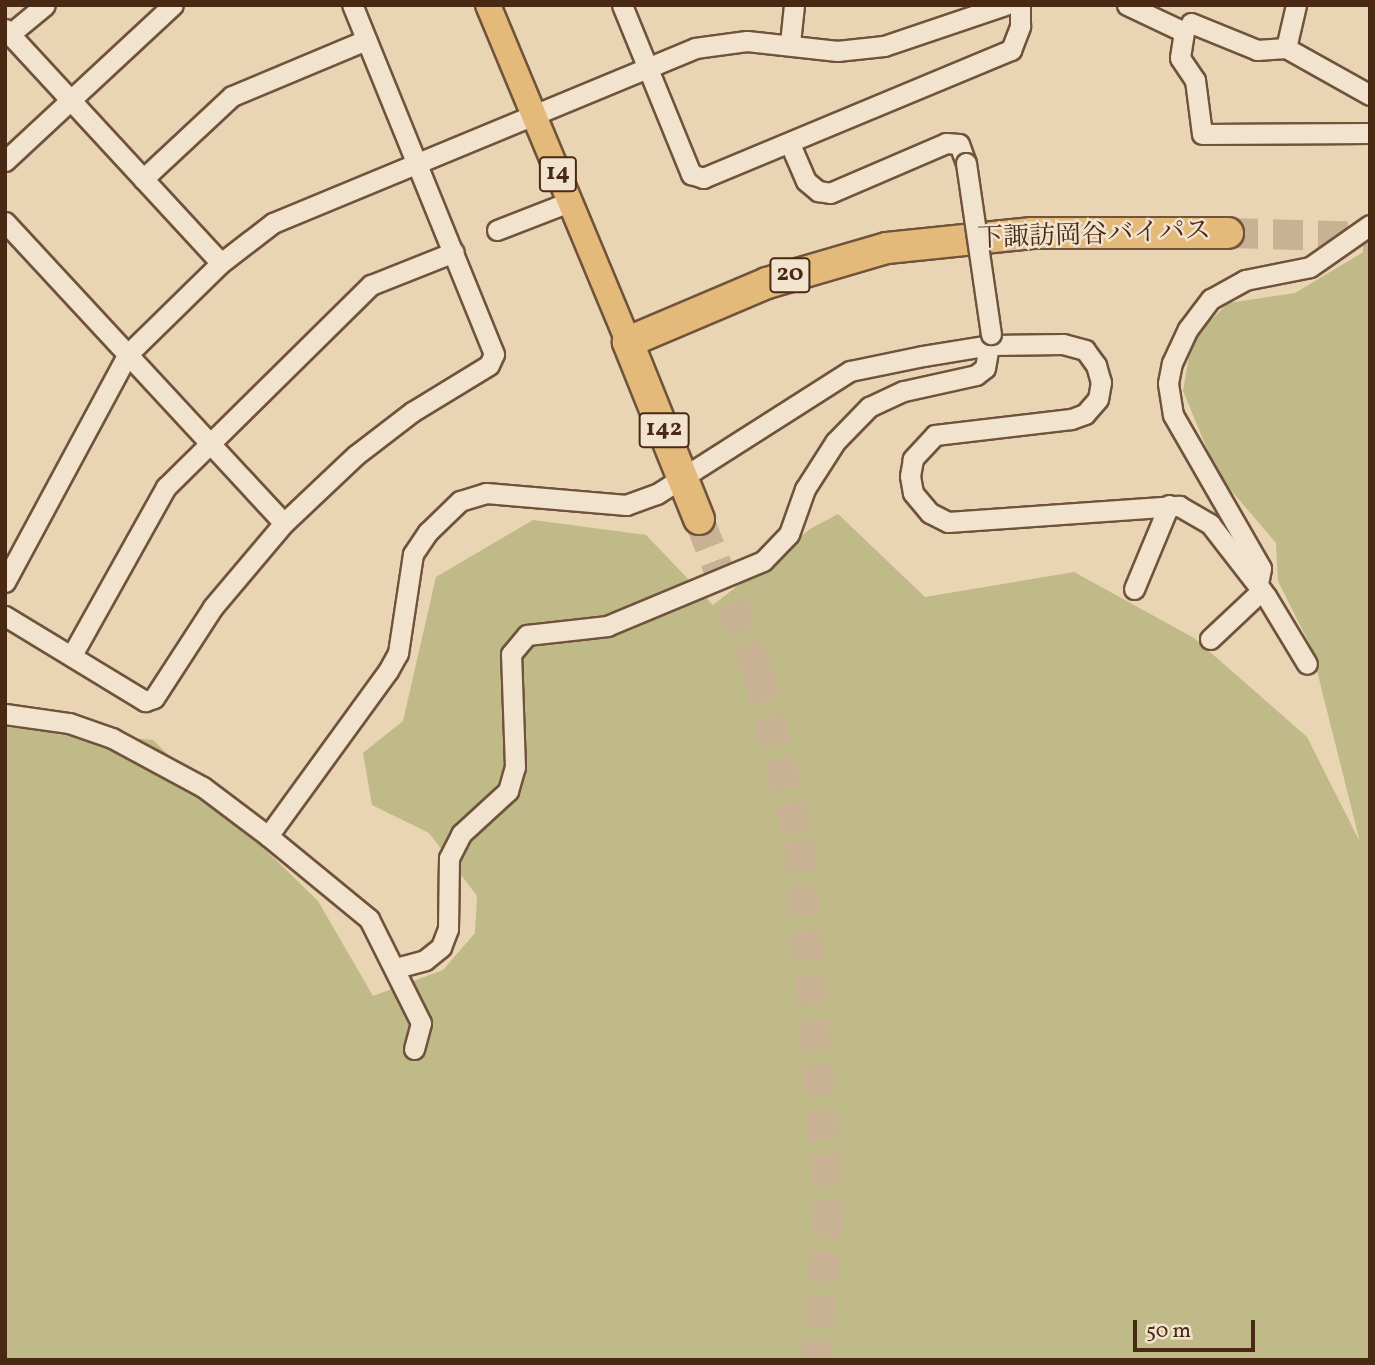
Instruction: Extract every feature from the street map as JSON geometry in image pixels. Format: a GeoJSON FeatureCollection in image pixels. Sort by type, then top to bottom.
{"type":"FeatureCollection","features":[{"type":"Feature","properties":{"kind":"highway","name":"下諏訪岡谷バイパス"},"geometry":{"type":"LineString","coordinates":[[630,346],[757,298],[956,246],[961,240],[1032,233],[1228,233]]}},
{"type":"Feature","properties":{"kind":"highway","name":"142"},"geometry":{"type":"LineString","coordinates":[[630,346],[699,519]]}},
{"type":"Feature","properties":{"kind":"main road","name":"14"},"geometry":{"type":"LineString","coordinates":[[488,5],[630,346]]}},
{"type":"Feature","properties":{"kind":"street"},"geometry":{"type":"LineString","coordinates":[[45,5],[8,32],[221,263]]}},
{"type":"Feature","properties":{"kind":"street"},"geometry":{"type":"LineString","coordinates":[[5,161],[173,5]]}},
{"type":"Feature","properties":{"kind":"street"},"geometry":{"type":"LineString","coordinates":[[5,616],[145,701],[154,698],[213,607],[284,523],[367,446],[489,365],[494,354],[352,5]]}},
{"type":"Feature","properties":{"kind":"street"},"geometry":{"type":"LineString","coordinates":[[622,5],[691,174],[703,178],[1012,50],[1020,26],[1020,5]]}},
{"type":"Feature","properties":{"kind":"street"},"geometry":{"type":"LineString","coordinates":[[790,43],[794,5]]}},
{"type":"Feature","properties":{"kind":"street"},"geometry":{"type":"LineString","coordinates":[[5,582],[128,354],[221,263],[273,223],[417,161],[695,48],[747,41],[790,43],[837,51],[884,46],[1005,5]]}},
{"type":"Feature","properties":{"kind":"street"},"geometry":{"type":"LineString","coordinates":[[1127,5],[1187,28],[1257,50],[1286,48],[1370,95]]}},
{"type":"Feature","properties":{"kind":"street"},"geometry":{"type":"LineString","coordinates":[[1201,5],[1187,28],[1180,58],[1195,80],[1202,134],[1370,133]]}},
{"type":"Feature","properties":{"kind":"street"},"geometry":{"type":"LineString","coordinates":[[1286,48],[1296,5]]}},
{"type":"Feature","properties":{"kind":"street"},"geometry":{"type":"LineString","coordinates":[[143,179],[232,96],[366,40]]}},
{"type":"Feature","properties":{"kind":"street"},"geometry":{"type":"LineString","coordinates":[[396,968],[425,960],[441,947],[448,929],[449,858],[461,834],[508,791],[515,767],[511,654],[527,635],[607,626],[763,561],[789,534],[805,489],[835,442],[869,407],[904,391],[976,375],[985,368],[991,339],[967,163],[959,144],[946,143],[830,193],[818,191],[806,181],[790,144]]}},
{"type":"Feature","properties":{"kind":"street"},"geometry":{"type":"LineString","coordinates":[[497,230],[569,202]]}},
{"type":"Feature","properties":{"kind":"street"},"geometry":{"type":"LineString","coordinates":[[5,222],[284,523]]}},
{"type":"Feature","properties":{"kind":"street"},"geometry":{"type":"LineString","coordinates":[[1210,639],[1260,587],[1261,568],[1173,415],[1168,391],[1172,363],[1188,329],[1211,299],[1245,280],[1310,267],[1370,225]]}},
{"type":"Feature","properties":{"kind":"street"},"geometry":{"type":"LineString","coordinates":[[72,655],[166,487],[371,285],[454,252]]}},
{"type":"Feature","properties":{"kind":"street"},"geometry":{"type":"LineString","coordinates":[[268,836],[388,671],[398,653],[412,554],[428,532],[460,501],[486,492],[626,506],[657,494],[682,475],[850,371],[991,339],[1063,344],[1085,350],[1096,365],[1101,382],[1098,399],[1085,414],[1071,419],[935,435],[913,459],[910,476],[913,493],[930,513],[948,522],[1169,505],[1210,524],[1260,587],[1307,664]]}},
{"type":"Feature","properties":{"kind":"street"},"geometry":{"type":"LineString","coordinates":[[1134,589],[1169,505]]}},
{"type":"Feature","properties":{"kind":"street"},"geometry":{"type":"LineString","coordinates":[[5,714],[69,723],[112,738],[203,787],[268,836],[369,919],[396,968],[421,1024],[414,1049]]}},
{"type":"Feature","properties":{"kind":"shaded area"},"geometry":{"type":"Polygon","coordinates":[[[1370,248],[1370,1360],[5,1360],[5,727],[153,740],[318,901],[373,996],[443,970],[475,933],[477,896],[429,833],[372,805],[363,753],[403,721],[436,577],[533,520],[646,535],[713,605],[810,529],[838,514],[925,597],[1074,572],[1194,638],[1307,737],[1360,842],[1311,647],[1278,581],[1276,543],[1218,475],[1183,391],[1192,339],[1228,303],[1295,293],[1370,248]]]}},
{"type":"Feature","properties":{"kind":"tunnel"},"geometry":{"type":"LineString","coordinates":[[1228,233],[1370,237]]}},
{"type":"Feature","properties":{"kind":"tunnel"},"geometry":{"type":"LineString","coordinates":[[699,519],[758,672],[799,841],[829,1207],[816,1360]]}}]}
